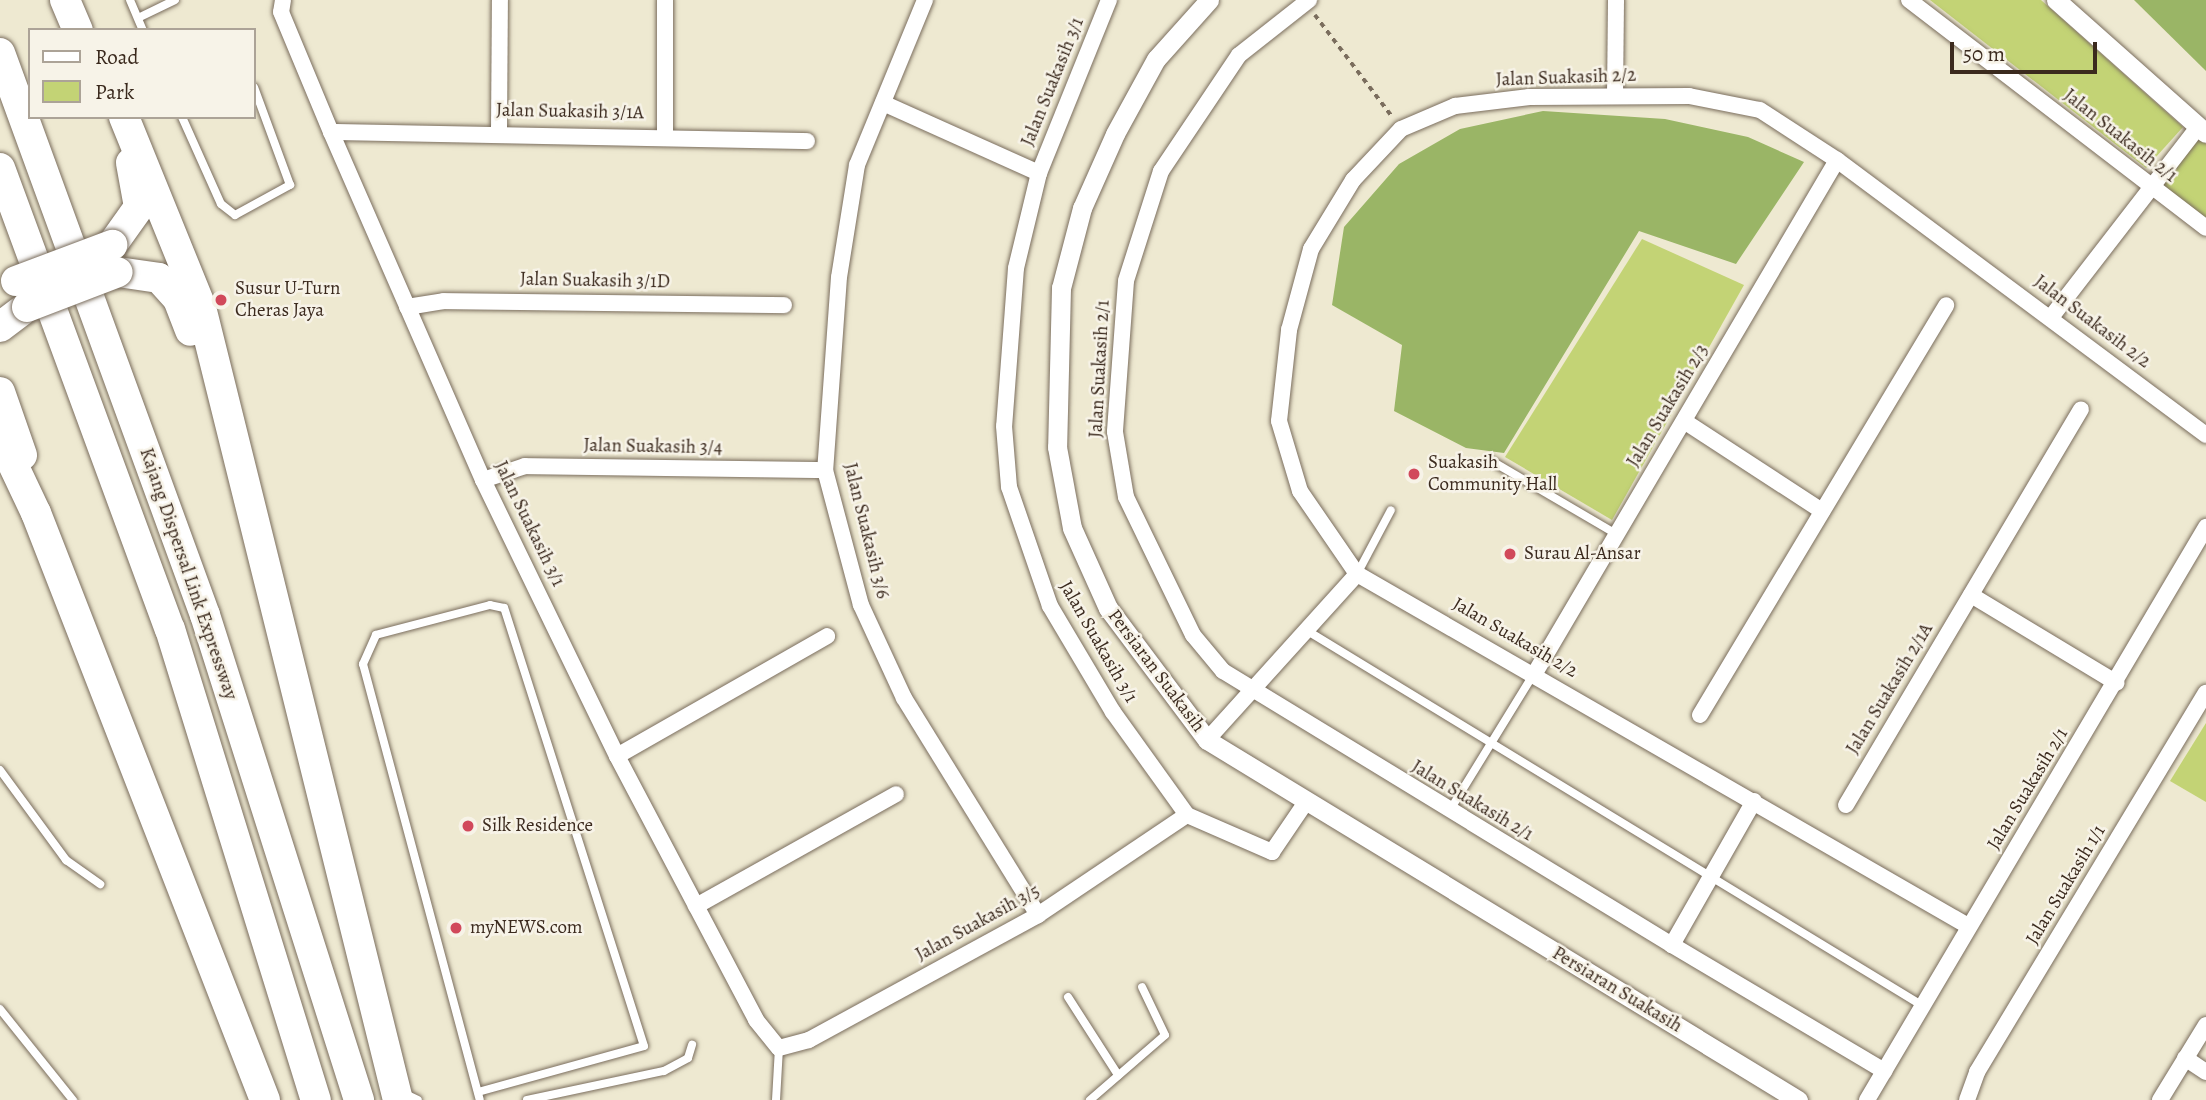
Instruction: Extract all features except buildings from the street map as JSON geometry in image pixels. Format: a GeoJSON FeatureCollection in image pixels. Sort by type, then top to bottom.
{"type":"FeatureCollection","features":[{"type":"Feature","properties":{"kind":"highway","name":"Kajang Dispersal Link Expressway"},"geometry":{"type":"LineString","coordinates":[[0,53],[205,615],[359,1100]]}},
{"type":"Feature","properties":{"kind":"highway"},"geometry":{"type":"LineString","coordinates":[[114,119],[137,177],[139,207],[115,258]]}},
{"type":"Feature","properties":{"kind":"highway"},"geometry":{"type":"LineString","coordinates":[[125,119],[201,307],[241,473],[404,1096]]}},
{"type":"Feature","properties":{"kind":"highway","name":"Kajang Dispersal Link Expressway"},"geometry":{"type":"LineString","coordinates":[[0,167],[170,629],[316,1100]]}},
{"type":"Feature","properties":{"kind":"highway"},"geometry":{"type":"LineString","coordinates":[[0,327],[14,291],[115,258],[159,278],[178,299],[241,473]]}},
{"type":"Feature","properties":{"kind":"highway"},"geometry":{"type":"LineString","coordinates":[[0,392],[36,513]]}},
{"type":"Feature","properties":{"kind":"highway"},"geometry":{"type":"LineString","coordinates":[[0,437],[36,513],[265,1100]]}},
{"type":"Feature","properties":{"kind":"street","name":"Jalan Suakasih 3/1"},"geometry":{"type":"LineString","coordinates":[[283,0],[281,12],[483,480],[617,756],[755,1020],[779,1048]]}},
{"type":"Feature","properties":{"kind":"street"},"geometry":{"type":"LineString","coordinates":[[499,132],[500,0]]}},
{"type":"Feature","properties":{"kind":"street"},"geometry":{"type":"LineString","coordinates":[[665,0],[665,134]]}},
{"type":"Feature","properties":{"kind":"street","name":"Jalan Suakasih 3/6"},"geometry":{"type":"LineString","coordinates":[[925,0],[858,165],[839,277],[825,470],[861,605],[904,698],[1038,915]]}},
{"type":"Feature","properties":{"kind":"street","name":"Jalan Suakasih 3/1"},"geometry":{"type":"LineString","coordinates":[[1109,0],[1039,173],[1016,268],[1004,426],[1009,487],[1049,606],[1113,712],[1187,815]]}},
{"type":"Feature","properties":{"kind":"street","name":"Persiaran Suakasih"},"geometry":{"type":"LineString","coordinates":[[1209,0],[1156,59],[1082,208],[1061,288],[1057,447],[1072,528],[1108,608],[1207,740],[1798,1100]]}},
{"type":"Feature","properties":{"kind":"street"},"geometry":{"type":"LineString","coordinates":[[1615,96],[1616,0]]}},
{"type":"Feature","properties":{"kind":"street","name":"Jalan Suakasih 2/1"},"geometry":{"type":"LineString","coordinates":[[1909,0],[2206,228]]}},
{"type":"Feature","properties":{"kind":"street"},"geometry":{"type":"LineString","coordinates":[[2052,316],[2151,186],[2202,130],[2056,0]]}},
{"type":"Feature","properties":{"kind":"street","name":"Jalan Suakasih 2/1"},"geometry":{"type":"LineString","coordinates":[[1307,1],[1239,55],[1161,171],[1130,260],[1119,353],[1115,432],[1126,497],[1193,635],[1248,690],[1884,1071]]}},
{"type":"Feature","properties":{"kind":"street","name":"Jalan Suakasih 2/2"},"geometry":{"type":"LineString","coordinates":[[1968,926],[1535,673],[1357,574],[1300,491],[1279,421],[1289,330],[1311,249],[1353,180],[1401,129],[1455,106],[1615,96],[1689,96],[1760,110],[1837,160],[2052,316],[2206,435]]}},
{"type":"Feature","properties":{"kind":"street"},"geometry":{"type":"LineString","coordinates":[[883,103],[1039,173]]}},
{"type":"Feature","properties":{"kind":"street","name":"Jalan Suakasih 3/1A"},"geometry":{"type":"LineString","coordinates":[[331,132],[665,134],[807,141]]}},
{"type":"Feature","properties":{"kind":"street","name":"Jalan Suakasih 2/3"},"geometry":{"type":"LineString","coordinates":[[1535,673],[1837,160]]}},
{"type":"Feature","properties":{"kind":"street","name":"Jalan Suakasih 3/1D"},"geometry":{"type":"LineString","coordinates":[[407,307],[444,301],[783,305]]}},
{"type":"Feature","properties":{"kind":"street"},"geometry":{"type":"LineString","coordinates":[[1700,715],[1946,305]]}},
{"type":"Feature","properties":{"kind":"street","name":"Jalan Suakasih 2/1A"},"geometry":{"type":"LineString","coordinates":[[1846,805],[2081,410]]}},
{"type":"Feature","properties":{"kind":"street"},"geometry":{"type":"LineString","coordinates":[[1684,421],[1822,511]]}},
{"type":"Feature","properties":{"kind":"street","name":"Jalan Suakasih 3/4"},"geometry":{"type":"LineString","coordinates":[[483,480],[525,466],[825,470]]}},
{"type":"Feature","properties":{"kind":"street","name":"Jalan Suakasih 2/1"},"geometry":{"type":"LineString","coordinates":[[1867,1100],[1968,926],[2117,683],[2206,527]]}},
{"type":"Feature","properties":{"kind":"street"},"geometry":{"type":"LineString","coordinates":[[1207,740],[1248,690],[1357,574]]}},
{"type":"Feature","properties":{"kind":"street"},"geometry":{"type":"LineString","coordinates":[[1971,595],[2117,683]]}},
{"type":"Feature","properties":{"kind":"street"},"geometry":{"type":"LineString","coordinates":[[617,756],[827,636]]}},
{"type":"Feature","properties":{"kind":"street","name":"Jalan Suakasih 1/1"},"geometry":{"type":"LineString","coordinates":[[1967,1100],[1977,1072],[2206,693]]}},
{"type":"Feature","properties":{"kind":"street"},"geometry":{"type":"LineString","coordinates":[[696,906],[896,794]]}},
{"type":"Feature","properties":{"kind":"street"},"geometry":{"type":"LineString","coordinates":[[1672,945],[1754,801]]}},
{"type":"Feature","properties":{"kind":"street"},"geometry":{"type":"LineString","coordinates":[[1187,815],[1272,852],[1306,802]]}},
{"type":"Feature","properties":{"kind":"street","name":"Jalan Suakasih 3/5"},"geometry":{"type":"LineString","coordinates":[[779,1048],[809,1040],[1038,915],[1187,815]]}},
{"type":"Feature","properties":{"kind":"street"},"geometry":{"type":"LineString","coordinates":[[2160,1100],[2206,1025]]}},
{"type":"Feature","properties":{"kind":"street"},"geometry":{"type":"LineString","coordinates":[[2185,1058],[2206,1072]]}},
{"type":"Feature","properties":{"kind":"lane"},"geometry":{"type":"LineString","coordinates":[[130,0],[143,28]]}},
{"type":"Feature","properties":{"kind":"lane"},"geometry":{"type":"LineString","coordinates":[[138,18],[175,0]]}},
{"type":"Feature","properties":{"kind":"lane"},"geometry":{"type":"LineString","coordinates":[[183,119],[220,204],[235,215],[290,185],[256,92]]}},
{"type":"Feature","properties":{"kind":"lane"},"geometry":{"type":"LineString","coordinates":[[1490,460],[1616,534]]}},
{"type":"Feature","properties":{"kind":"lane"},"geometry":{"type":"LineString","coordinates":[[1357,574],[1391,510]]}},
{"type":"Feature","properties":{"kind":"lane"},"geometry":{"type":"LineString","coordinates":[[490,605],[504,608],[644,1046],[479,1096],[363,664],[376,635],[490,605]]}},
{"type":"Feature","properties":{"kind":"lane"},"geometry":{"type":"LineString","coordinates":[[1306,630],[1712,874],[1923,1006]]}},
{"type":"Feature","properties":{"kind":"lane"},"geometry":{"type":"LineString","coordinates":[[1449,811],[1535,673]]}},
{"type":"Feature","properties":{"kind":"lane"},"geometry":{"type":"LineString","coordinates":[[0,770],[66,860],[100,884]]}},
{"type":"Feature","properties":{"kind":"lane"},"geometry":{"type":"LineString","coordinates":[[1090,1100],[1165,1035],[1142,987]]}},
{"type":"Feature","properties":{"kind":"lane"},"geometry":{"type":"LineString","coordinates":[[1068,997],[1118,1075]]}},
{"type":"Feature","properties":{"kind":"lane"},"geometry":{"type":"LineString","coordinates":[[0,1009],[69,1099]]}},
{"type":"Feature","properties":{"kind":"lane"},"geometry":{"type":"LineString","coordinates":[[527,1100],[664,1071],[688,1058],[692,1045]]}},
{"type":"Feature","properties":{"kind":"lane"},"geometry":{"type":"LineString","coordinates":[[776,1100],[779,1048]]}},
{"type":"Feature","properties":{"kind":"path"},"geometry":{"type":"LineString","coordinates":[[1307,1],[1401,129]]}},
{"type":"Feature","properties":{"kind":"green space"},"geometry":{"type":"Polygon","coordinates":[[[1930,0],[2041,0],[2183,127],[2146,168],[1930,0]]]}},
{"type":"Feature","properties":{"kind":"green space"},"geometry":{"type":"Polygon","coordinates":[[[2134,0],[2206,0],[2206,71],[2134,0]]]}},
{"type":"Feature","properties":{"kind":"green space"},"geometry":{"type":"Polygon","coordinates":[[[1543,111],[1665,119],[1748,137],[1804,162],[1736,264],[1639,231],[1504,453],[1466,448],[1394,411],[1402,345],[1332,305],[1344,227],[1399,164],[1460,129],[1543,111]]]}},
{"type":"Feature","properties":{"kind":"green space"},"geometry":{"type":"Polygon","coordinates":[[[2200,138],[2206,144],[2206,219],[2162,184],[2200,138]]]}},
{"type":"Feature","properties":{"kind":"green space"},"geometry":{"type":"Polygon","coordinates":[[[1642,239],[1744,285],[1612,520],[1505,457],[1642,239]]]}},
{"type":"Feature","properties":{"kind":"green space"},"geometry":{"type":"Polygon","coordinates":[[[2206,723],[2206,802],[2170,781],[2206,723]]]}},
{"type":"Feature","properties":{"kind":"place","name":"Susur U-Turn Cheras Jaya"},"geometry":{"type":"Point","coordinates":[221,300]}},
{"type":"Feature","properties":{"kind":"place","name":"Suakasih Community Hall"},"geometry":{"type":"Point","coordinates":[1414,474]}},
{"type":"Feature","properties":{"kind":"place","name":"Surau Al-Ansar"},"geometry":{"type":"Point","coordinates":[1510,554]}},
{"type":"Feature","properties":{"kind":"place","name":"Silk Residence"},"geometry":{"type":"Point","coordinates":[468,826]}},
{"type":"Feature","properties":{"kind":"place","name":"myNEWS.com"},"geometry":{"type":"Point","coordinates":[456,928]}}]}
